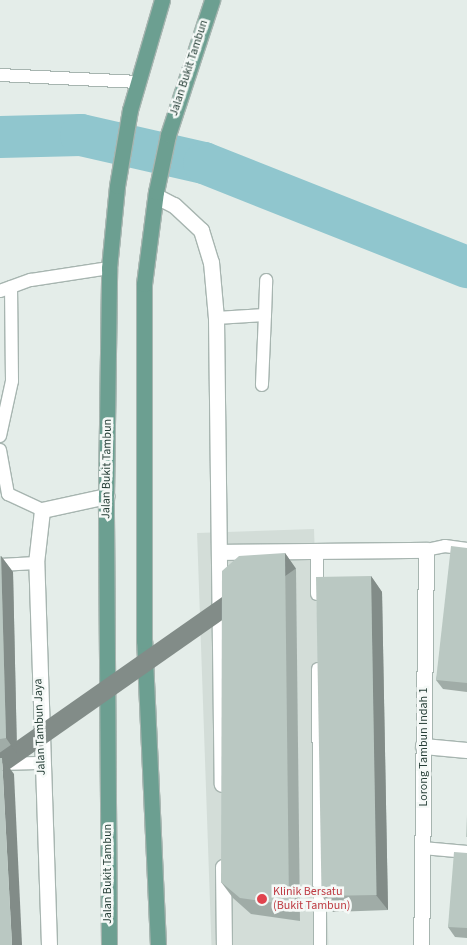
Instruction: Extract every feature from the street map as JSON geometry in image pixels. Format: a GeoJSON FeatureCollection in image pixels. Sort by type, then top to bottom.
{"type":"FeatureCollection","features":[{"type":"Feature","properties":{"kind":"main road","name":"Jalan Bukit Tambun"},"geometry":{"type":"LineString","coordinates":[[109,945],[106,496],[109,268],[117,186],[136,82],[162,0]]}},
{"type":"Feature","properties":{"kind":"main road","name":"Jalan Bukit Tambun"},"geometry":{"type":"LineString","coordinates":[[158,945],[144,641],[144,284],[156,194],[168,135],[212,0]]}},
{"type":"Feature","properties":{"kind":"street"},"geometry":{"type":"LineString","coordinates":[[156,194],[174,205],[201,230],[211,262],[216,318],[222,798]]}},
{"type":"Feature","properties":{"kind":"street"},"geometry":{"type":"LineString","coordinates":[[42,510],[106,496]]}},
{"type":"Feature","properties":{"kind":"street","name":"Jalan Tambun Jaya"},"geometry":{"type":"LineString","coordinates":[[42,510],[36,563],[41,763],[49,945]]}},
{"type":"Feature","properties":{"kind":"street"},"geometry":{"type":"LineString","coordinates":[[219,552],[426,550]]}},
{"type":"Feature","properties":{"kind":"street","name":"Lorong Tambun Indah 1"},"geometry":{"type":"LineString","coordinates":[[421,945],[426,550]]}},
{"type":"Feature","properties":{"kind":"street"},"geometry":{"type":"LineString","coordinates":[[423,746],[467,750]]}},
{"type":"Feature","properties":{"kind":"street"},"geometry":{"type":"LineString","coordinates":[[223,847],[224,945]]}},
{"type":"Feature","properties":{"kind":"lane"},"geometry":{"type":"LineString","coordinates":[[0,75],[136,82]]}},
{"type":"Feature","properties":{"kind":"lane"},"geometry":{"type":"LineString","coordinates":[[0,436],[12,382],[6,289],[109,268]]}},
{"type":"Feature","properties":{"kind":"lane"},"geometry":{"type":"LineString","coordinates":[[262,385],[266,280]]}},
{"type":"Feature","properties":{"kind":"lane"},"geometry":{"type":"LineString","coordinates":[[216,318],[265,315]]}},
{"type":"Feature","properties":{"kind":"lane"},"geometry":{"type":"LineString","coordinates":[[0,450],[8,494],[42,510]]}},
{"type":"Feature","properties":{"kind":"lane"},"geometry":{"type":"LineString","coordinates":[[426,550],[445,546],[467,549]]}},
{"type":"Feature","properties":{"kind":"lane"},"geometry":{"type":"LineString","coordinates":[[317,551],[318,610]]}},
{"type":"Feature","properties":{"kind":"lane"},"geometry":{"type":"LineString","coordinates":[[0,565],[36,563]]}},
{"type":"Feature","properties":{"kind":"lane"},"geometry":{"type":"LineString","coordinates":[[318,660],[320,945]]}},
{"type":"Feature","properties":{"kind":"lane"},"geometry":{"type":"LineString","coordinates":[[0,764],[41,763]]}},
{"type":"Feature","properties":{"kind":"lane"},"geometry":{"type":"LineString","coordinates":[[423,848],[467,852]]}},
{"type":"Feature","properties":{"kind":"shaded area"},"geometry":{"type":"Polygon","coordinates":[[[314,529],[329,945],[211,945],[197,533],[314,529]]]}},
{"type":"Feature","properties":{"kind":"building"},"geometry":{"type":"Polygon","coordinates":[[[451,546],[467,548],[467,683],[436,680],[451,546]]]}},
{"type":"Feature","properties":{"kind":"building"},"geometry":{"type":"Polygon","coordinates":[[[285,553],[289,905],[240,898],[221,882],[222,571],[239,556],[285,553]]]}},
{"type":"Feature","properties":{"kind":"building"},"geometry":{"type":"Polygon","coordinates":[[[0,557],[6,738],[0,739],[0,557]]]}},
{"type":"Feature","properties":{"kind":"building"},"geometry":{"type":"Polygon","coordinates":[[[371,576],[377,895],[322,896],[316,577],[371,576]]]}},
{"type":"Feature","properties":{"kind":"building"},"geometry":{"type":"Polygon","coordinates":[[[0,758],[2,758],[12,945],[0,945],[0,758]]]}},
{"type":"Feature","properties":{"kind":"building"},"geometry":{"type":"Polygon","coordinates":[[[454,852],[467,853],[467,928],[448,927],[454,852]]]}},
{"type":"Feature","properties":{"kind":"waterway"},"geometry":{"type":"LineString","coordinates":[[0,137],[81,135],[204,163],[467,267]]}},
{"type":"Feature","properties":{"kind":"place","name":"Klinik Bersatu (Bukit Tambun)"},"geometry":{"type":"Point","coordinates":[262,899]}}]}
